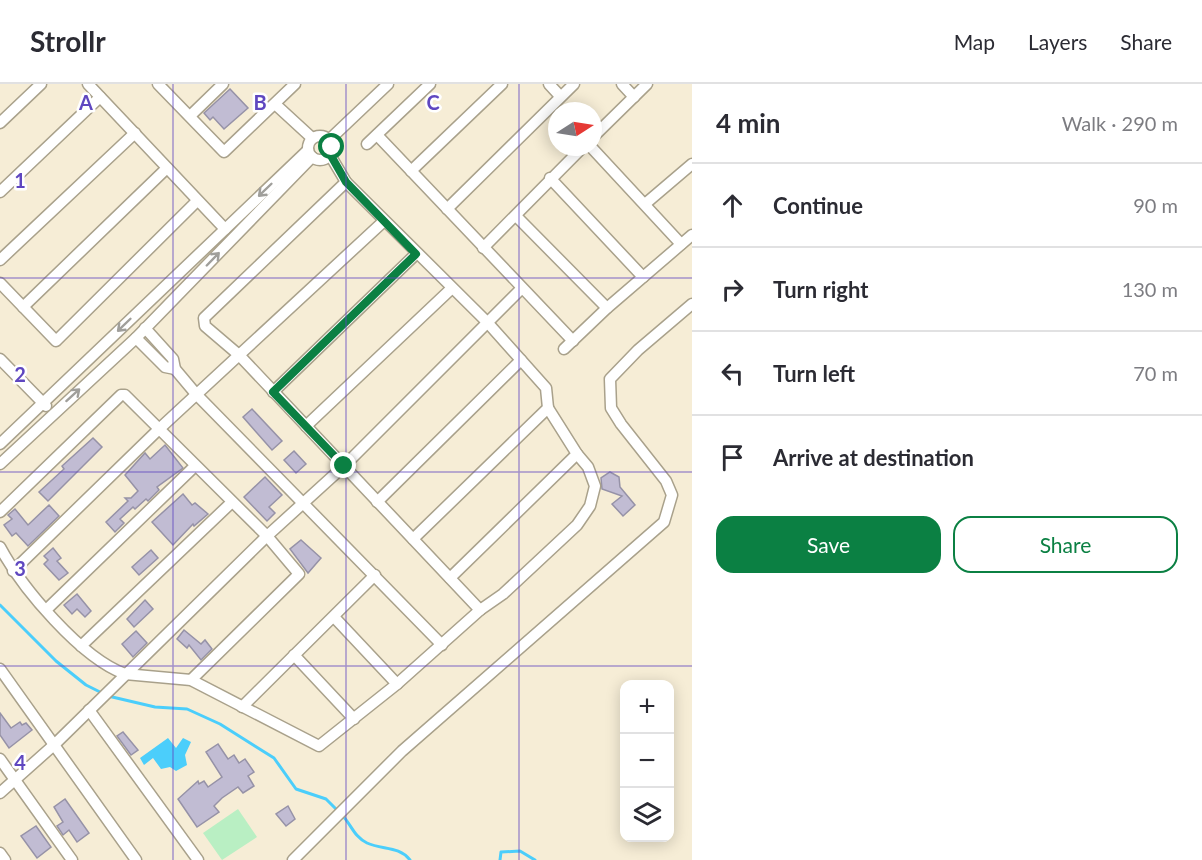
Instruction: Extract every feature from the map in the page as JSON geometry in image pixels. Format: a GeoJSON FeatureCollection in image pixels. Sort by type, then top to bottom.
{"type":"FeatureCollection","features":[{"type":"Feature","properties":{"kind":"street"},"geometry":{"type":"LineString","coordinates":[[0,123],[41,84]]}},
{"type":"Feature","properties":{"kind":"street"},"geometry":{"type":"LineString","coordinates":[[88,84],[225,229]]}},
{"type":"Feature","properties":{"kind":"street"},"geometry":{"type":"LineString","coordinates":[[158,84],[224,152],[295,84]]}},
{"type":"Feature","properties":{"kind":"street"},"geometry":{"type":"LineString","coordinates":[[190,116],[223,84]]}},
{"type":"Feature","properties":{"kind":"street"},"geometry":{"type":"LineString","coordinates":[[329,140],[388,84]]}},
{"type":"Feature","properties":{"kind":"street"},"geometry":{"type":"LineString","coordinates":[[367,144],[430,84]]}},
{"type":"Feature","properties":{"kind":"street"},"geometry":{"type":"LineString","coordinates":[[411,171],[502,84]]}},
{"type":"Feature","properties":{"kind":"street"},"geometry":{"type":"LineString","coordinates":[[549,84],[560,96]]}},
{"type":"Feature","properties":{"kind":"street"},"geometry":{"type":"LineString","coordinates":[[447,209],[574,84]]}},
{"type":"Feature","properties":{"kind":"street"},"geometry":{"type":"LineString","coordinates":[[622,84],[634,97]]}},
{"type":"Feature","properties":{"kind":"street"},"geometry":{"type":"LineString","coordinates":[[602,128],[647,84]]}},
{"type":"Feature","properties":{"kind":"street"},"geometry":{"type":"LineString","coordinates":[[0,192],[100,97]]}},
{"type":"Feature","properties":{"kind":"street"},"geometry":{"type":"LineString","coordinates":[[274,104],[312,138]]}},
{"type":"Feature","properties":{"kind":"street"},"geometry":{"type":"LineString","coordinates":[[0,260],[135,133]]}},
{"type":"Feature","properties":{"kind":"street"},"geometry":{"type":"LineString","coordinates":[[377,135],[521,289],[573,341]]}},
{"type":"Feature","properties":{"kind":"street"},"geometry":{"type":"LineString","coordinates":[[310,154],[320,160],[330,154],[332,147],[329,140],[323,136],[312,138]]}},
{"type":"Feature","properties":{"kind":"street"},"geometry":{"type":"LineString","coordinates":[[0,464],[146,328],[310,154],[312,138]]}},
{"type":"Feature","properties":{"kind":"street"},"geometry":{"type":"LineString","coordinates":[[0,444],[225,229],[310,154]]}},
{"type":"Feature","properties":{"kind":"street"},"geometry":{"type":"LineString","coordinates":[[0,547],[13,572],[46,610],[81,646],[104,663],[125,674],[191,680],[319,746],[397,684],[480,610],[503,594],[577,525],[590,506],[595,486],[588,467],[548,408],[546,388],[487,322],[451,289],[346,182],[330,154]]}},
{"type":"Feature","properties":{"kind":"street"},"geometry":{"type":"LineString","coordinates":[[483,248],[573,156]]}},
{"type":"Feature","properties":{"kind":"street"},"geometry":{"type":"LineString","coordinates":[[600,156],[681,244]]}},
{"type":"Feature","properties":{"kind":"street"},"geometry":{"type":"LineString","coordinates":[[645,204],[692,164]]}},
{"type":"Feature","properties":{"kind":"street"},"geometry":{"type":"LineString","coordinates":[[23,307],[167,168]]}},
{"type":"Feature","properties":{"kind":"street"},"geometry":{"type":"LineString","coordinates":[[550,178],[643,277]]}},
{"type":"Feature","properties":{"kind":"street"},"geometry":{"type":"LineString","coordinates":[[346,182],[204,318],[205,326],[239,355],[480,610]]}},
{"type":"Feature","properties":{"kind":"street"},"geometry":{"type":"LineString","coordinates":[[0,283],[56,341],[198,201]]}},
{"type":"Feature","properties":{"kind":"street"},"geometry":{"type":"LineString","coordinates":[[516,216],[607,308]]}},
{"type":"Feature","properties":{"kind":"street"},"geometry":{"type":"LineString","coordinates":[[13,572],[158,429],[384,221]]}},
{"type":"Feature","properties":{"kind":"street"},"geometry":{"type":"LineString","coordinates":[[564,350],[607,308],[692,235]]}},
{"type":"Feature","properties":{"kind":"street"},"geometry":{"type":"LineString","coordinates":[[273,392],[416,254]]}},
{"type":"Feature","properties":{"kind":"street"},"geometry":{"type":"LineString","coordinates":[[306,426],[451,289]]}},
{"type":"Feature","properties":{"kind":"street"},"geometry":{"type":"LineString","coordinates":[[0,793],[55,744],[267,536],[344,466],[521,289]]}},
{"type":"Feature","properties":{"kind":"street"},"geometry":{"type":"LineString","coordinates":[[293,860],[352,804],[402,751],[664,522],[672,495],[666,481],[611,408],[610,379],[626,361],[692,304]]}},
{"type":"Feature","properties":{"kind":"street"},"geometry":{"type":"LineString","coordinates":[[146,328],[173,359],[175,369],[196,394],[442,645]]}},
{"type":"Feature","properties":{"kind":"street"},"geometry":{"type":"LineString","coordinates":[[136,338],[165,367],[175,369]]}},
{"type":"Feature","properties":{"kind":"street"},"geometry":{"type":"LineString","coordinates":[[0,359],[53,414]]}},
{"type":"Feature","properties":{"kind":"street"},"geometry":{"type":"LineString","coordinates":[[377,502],[520,360]]}},
{"type":"Feature","properties":{"kind":"street"},"geometry":{"type":"LineString","coordinates":[[0,512],[121,395],[125,395],[267,536],[297,570],[297,578],[191,680]]}},
{"type":"Feature","properties":{"kind":"street"},"geometry":{"type":"LineString","coordinates":[[413,539],[548,408]]}},
{"type":"Feature","properties":{"kind":"street"},"geometry":{"type":"LineString","coordinates":[[450,578],[577,453]]}},
{"type":"Feature","properties":{"kind":"street"},"geometry":{"type":"LineString","coordinates":[[46,610],[195,466]]}},
{"type":"Feature","properties":{"kind":"street"},"geometry":{"type":"LineString","coordinates":[[81,646],[232,502]]}},
{"type":"Feature","properties":{"kind":"street"},"geometry":{"type":"LineString","coordinates":[[242,707],[375,575]]}},
{"type":"Feature","properties":{"kind":"street"},"geometry":{"type":"LineString","coordinates":[[334,618],[397,684]]}},
{"type":"Feature","properties":{"kind":"street"},"geometry":{"type":"LineString","coordinates":[[294,655],[354,719]]}},
{"type":"Feature","properties":{"kind":"street"},"geometry":{"type":"LineString","coordinates":[[0,669],[136,860]]}},
{"type":"Feature","properties":{"kind":"street"},"geometry":{"type":"LineString","coordinates":[[92,707],[198,860]]}},
{"type":"Feature","properties":{"kind":"street"},"geometry":{"type":"LineString","coordinates":[[0,759],[72,860]]}},
{"type":"Feature","properties":{"kind":"street"},"geometry":{"type":"LineString","coordinates":[[0,853],[5,860]]}},
{"type":"Feature","properties":{"kind":"green space"},"geometry":{"type":"Polygon","coordinates":[[[238,809],[257,837],[222,860],[203,833],[238,809]]]}},
{"type":"Feature","properties":{"kind":"water"},"geometry":{"type":"Polygon","coordinates":[[[168,738],[176,748],[183,738],[191,742],[185,755],[187,765],[176,771],[170,767],[161,769],[153,758],[144,765],[140,758],[168,738]]]}},
{"type":"Feature","properties":{"kind":"building"},"geometry":{"type":"Polygon","coordinates":[[[230,89],[248,108],[224,129],[213,117],[210,120],[204,113],[230,89]]]}},
{"type":"Feature","properties":{"kind":"building"},"geometry":{"type":"Polygon","coordinates":[[[252,409],[282,441],[272,450],[243,417],[252,409]]]}},
{"type":"Feature","properties":{"kind":"building"},"geometry":{"type":"Polygon","coordinates":[[[93,438],[102,447],[48,501],[39,492],[64,469],[62,466],[93,438]]]}},
{"type":"Feature","properties":{"kind":"building"},"geometry":{"type":"Polygon","coordinates":[[[165,445],[183,468],[157,487],[159,490],[148,501],[146,499],[135,509],[133,507],[120,519],[124,523],[115,532],[106,522],[128,501],[125,498],[131,498],[138,491],[125,475],[145,453],[150,459],[165,445]]]}},
{"type":"Feature","properties":{"kind":"building"},"geometry":{"type":"Polygon","coordinates":[[[294,451],[306,464],[296,473],[284,460],[294,451]]]}},
{"type":"Feature","properties":{"kind":"building"},"geometry":{"type":"Polygon","coordinates":[[[610,472],[619,477],[620,487],[635,505],[623,516],[612,504],[622,496],[602,489],[601,478],[610,472]]]}},
{"type":"Feature","properties":{"kind":"building"},"geometry":{"type":"Polygon","coordinates":[[[265,477],[282,495],[269,507],[275,513],[267,521],[244,497],[265,477]]]}},
{"type":"Feature","properties":{"kind":"building"},"geometry":{"type":"Polygon","coordinates":[[[183,494],[192,505],[195,503],[208,514],[194,526],[193,524],[173,545],[152,522],[183,494]]]}},
{"type":"Feature","properties":{"kind":"building"},"geometry":{"type":"Polygon","coordinates":[[[49,505],[59,516],[28,546],[16,533],[12,536],[4,525],[12,519],[8,515],[15,509],[28,525],[49,505]]]}},
{"type":"Feature","properties":{"kind":"building"},"geometry":{"type":"Polygon","coordinates":[[[301,540],[321,558],[308,573],[290,549],[301,540]]]}},
{"type":"Feature","properties":{"kind":"building"},"geometry":{"type":"Polygon","coordinates":[[[53,548],[61,558],[57,561],[68,573],[59,580],[44,564],[48,560],[44,556],[53,548]]]}},
{"type":"Feature","properties":{"kind":"building"},"geometry":{"type":"Polygon","coordinates":[[[151,550],[158,558],[139,575],[132,567],[151,550]]]}},
{"type":"Feature","properties":{"kind":"building"},"geometry":{"type":"Polygon","coordinates":[[[77,594],[91,611],[85,617],[77,609],[72,614],[64,605],[77,594]]]}},
{"type":"Feature","properties":{"kind":"building"},"geometry":{"type":"Polygon","coordinates":[[[145,600],[153,609],[134,627],[127,619],[145,600]]]}},
{"type":"Feature","properties":{"kind":"building"},"geometry":{"type":"Polygon","coordinates":[[[184,630],[201,644],[205,640],[212,649],[201,660],[189,645],[187,648],[177,639],[184,630]]]}},
{"type":"Feature","properties":{"kind":"building"},"geometry":{"type":"Polygon","coordinates":[[[136,631],[147,643],[133,657],[122,644],[136,631]]]}},
{"type":"Feature","properties":{"kind":"building"},"geometry":{"type":"Polygon","coordinates":[[[0,713],[11,728],[20,722],[22,725],[26,723],[32,730],[9,748],[0,735],[0,713]]]}},
{"type":"Feature","properties":{"kind":"building"},"geometry":{"type":"Polygon","coordinates":[[[123,732],[138,750],[131,755],[117,736],[123,732]]]}},
{"type":"Feature","properties":{"kind":"building"},"geometry":{"type":"Polygon","coordinates":[[[218,744],[228,759],[234,755],[239,763],[245,759],[254,772],[248,776],[254,786],[243,793],[238,787],[222,798],[214,806],[219,812],[197,827],[178,799],[198,781],[199,784],[204,781],[208,787],[222,777],[206,752],[218,744]]]}},
{"type":"Feature","properties":{"kind":"building"},"geometry":{"type":"Polygon","coordinates":[[[65,799],[89,833],[77,842],[69,830],[63,835],[57,826],[63,822],[54,807],[65,799]]]}},
{"type":"Feature","properties":{"kind":"building"},"geometry":{"type":"Polygon","coordinates":[[[288,806],[295,819],[286,826],[276,814],[288,806]]]}},
{"type":"Feature","properties":{"kind":"building"},"geometry":{"type":"Polygon","coordinates":[[[36,826],[51,847],[37,858],[21,836],[36,826]]]}},
{"type":"Feature","properties":{"kind":"waterway"},"geometry":{"type":"LineString","coordinates":[[0,605],[56,661],[86,685],[102,693]]}},
{"type":"Feature","properties":{"kind":"waterway"},"geometry":{"type":"LineString","coordinates":[[108,696],[155,707],[187,709],[220,724],[274,758],[296,789],[326,799],[337,810]]}},
{"type":"Feature","properties":{"kind":"waterway"},"geometry":{"type":"LineString","coordinates":[[342,815],[356,834],[367,843],[396,850],[410,860]]}},
{"type":"Feature","properties":{"kind":"waterway"},"geometry":{"type":"LineString","coordinates":[[500,860],[501,852],[520,851],[535,860]]}},
{"type":"Feature","properties":{"kind":"route"},"geometry":{"type":"LineString","coordinates":[[332,147],[330,154],[346,182],[416,254],[273,392],[344,466]]}}]}
